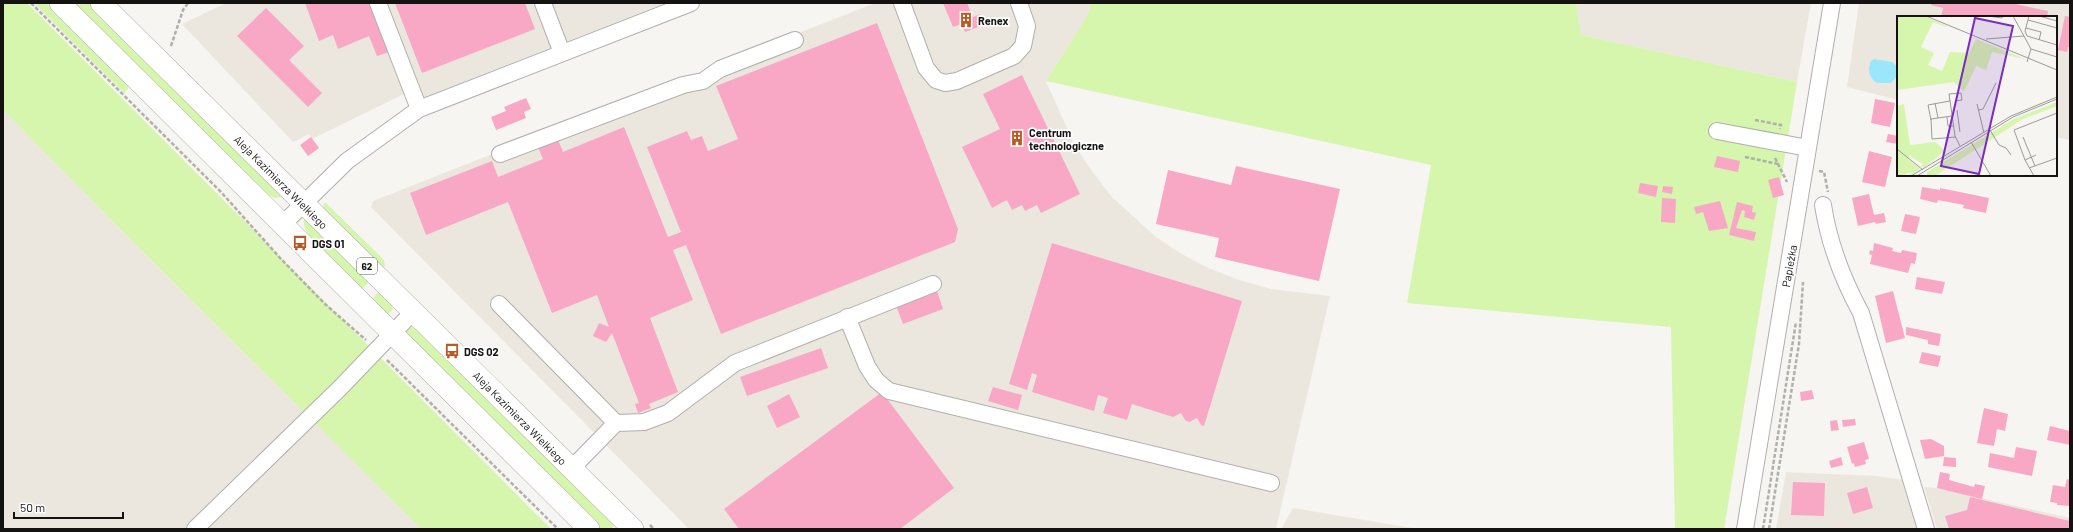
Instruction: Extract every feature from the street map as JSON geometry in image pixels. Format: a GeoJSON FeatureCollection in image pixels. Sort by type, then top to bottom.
{"type":"FeatureCollection","features":[{"type":"Feature","properties":{"kind":"main road"},"geometry":{"type":"LineString","coordinates":[[60,3],[589,529]]}},
{"type":"Feature","properties":{"kind":"main road","name":"Aleja Kazimierza Wielkiego"},"geometry":{"type":"LineString","coordinates":[[101,3],[632,529]]}},
{"type":"Feature","properties":{"kind":"street"},"geometry":{"type":"LineString","coordinates":[[378,3],[419,109]]}},
{"type":"Feature","properties":{"kind":"street"},"geometry":{"type":"LineString","coordinates":[[543,3],[562,53]]}},
{"type":"Feature","properties":{"kind":"street"},"geometry":{"type":"LineString","coordinates":[[282,225],[347,161],[419,109],[691,3]]}},
{"type":"Feature","properties":{"kind":"street"},"geometry":{"type":"LineString","coordinates":[[902,3],[926,68],[936,80],[945,83],[957,81],[1014,56],[1022,46],[1027,26],[1019,3]]}},
{"type":"Feature","properties":{"kind":"street","name":"Papieżka"},"geometry":{"type":"LineString","coordinates":[[1745,529],[1832,3]]}},
{"type":"Feature","properties":{"kind":"street"},"geometry":{"type":"LineString","coordinates":[[500,154],[683,85],[703,81],[720,69],[795,40]]}},
{"type":"Feature","properties":{"kind":"street"},"geometry":{"type":"LineString","coordinates":[[1717,131],[1808,148]]}},
{"type":"Feature","properties":{"kind":"street"},"geometry":{"type":"LineString","coordinates":[[1823,205],[1827,232],[1836,261],[1848,289],[1862,312],[1926,529]]}},
{"type":"Feature","properties":{"kind":"street"},"geometry":{"type":"LineString","coordinates":[[571,468],[616,423],[644,422],[668,413],[735,363],[933,284]]}},
{"type":"Feature","properties":{"kind":"street"},"geometry":{"type":"LineString","coordinates":[[499,304],[616,423]]}},
{"type":"Feature","properties":{"kind":"street"},"geometry":{"type":"LineString","coordinates":[[195,529],[340,388],[413,312]]}},
{"type":"Feature","properties":{"kind":"street"},"geometry":{"type":"LineString","coordinates":[[846,318],[867,366],[876,380],[889,391],[1271,483]]}},
{"type":"Feature","properties":{"kind":"path"},"geometry":{"type":"LineString","coordinates":[[30,3],[220,192],[281,259],[325,304],[377,350],[558,529]]}},
{"type":"Feature","properties":{"kind":"path"},"geometry":{"type":"LineString","coordinates":[[172,46],[183,10],[188,3]]}},
{"type":"Feature","properties":{"kind":"path"},"geometry":{"type":"LineString","coordinates":[[1745,157],[1779,164]]}},
{"type":"Feature","properties":{"kind":"path"},"geometry":{"type":"LineString","coordinates":[[1818,179],[1821,164]]}},
{"type":"Feature","properties":{"kind":"path"},"geometry":{"type":"LineString","coordinates":[[1769,529],[1799,344],[1803,276]]}},
{"type":"Feature","properties":{"kind":"shaded area"},"geometry":{"type":"Polygon","coordinates":[[[226,3],[371,3],[406,93],[312,139],[309,134],[293,142],[182,24],[226,3]]]}},
{"type":"Feature","properties":{"kind":"shaded area"},"geometry":{"type":"Polygon","coordinates":[[[373,3],[665,3],[412,102],[373,3]]]}},
{"type":"Feature","properties":{"kind":"shaded area"},"geometry":{"type":"Polygon","coordinates":[[[875,3],[1091,3],[1088,14],[1046,81],[1074,144],[1091,170],[1112,197],[1156,237],[1180,253],[1206,267],[1236,279],[1271,289],[1330,296],[1276,529],[689,529],[371,207],[373,201],[875,3]]]}},
{"type":"Feature","properties":{"kind":"shaded area"},"geometry":{"type":"Polygon","coordinates":[[[1576,3],[1811,3],[1797,82],[1581,35],[1576,3]]]}},
{"type":"Feature","properties":{"kind":"shaded area"},"geometry":{"type":"Polygon","coordinates":[[[1859,3],[2070,3],[2070,140],[2057,137],[2057,16],[1897,16],[1897,100],[1847,87],[1859,3]]]}},
{"type":"Feature","properties":{"kind":"shaded area"},"geometry":{"type":"Polygon","coordinates":[[[3,110],[129,238],[421,529],[3,529],[3,110]]]}},
{"type":"Feature","properties":{"kind":"shaded area"},"geometry":{"type":"Polygon","coordinates":[[[1786,472],[1877,476],[1904,480],[1919,529],[1776,529],[1786,472]]]}},
{"type":"Feature","properties":{"kind":"shaded area"},"geometry":{"type":"Polygon","coordinates":[[[1924,487],[1937,488],[2070,518],[2070,529],[1937,529],[1924,487]]]}},
{"type":"Feature","properties":{"kind":"shaded area"},"geometry":{"type":"Polygon","coordinates":[[[1293,508],[1418,529],[1281,529],[1293,508]]]}},
{"type":"Feature","properties":{"kind":"green space"},"geometry":{"type":"Polygon","coordinates":[[[3,3],[27,3],[551,529],[421,529],[3,110],[3,3]]]}},
{"type":"Feature","properties":{"kind":"green space"},"geometry":{"type":"Polygon","coordinates":[[[34,3],[46,3],[130,87],[128,87],[125,94],[34,3]]]}},
{"type":"Feature","properties":{"kind":"green space"},"geometry":{"type":"Polygon","coordinates":[[[73,3],[90,3],[282,197],[275,198],[263,193],[73,3]]]}},
{"type":"Feature","properties":{"kind":"green space"},"geometry":{"type":"Polygon","coordinates":[[[1091,3],[1576,3],[1581,35],[1797,82],[1724,529],[1675,529],[1671,327],[1407,303],[1431,165],[1046,81],[1088,14],[1091,3]]]}},
{"type":"Feature","properties":{"kind":"green space"},"geometry":{"type":"Polygon","coordinates":[[[324,203],[326,203],[384,260],[385,266],[382,268],[325,212],[323,207],[324,203]]]}},
{"type":"Feature","properties":{"kind":"green space"},"geometry":{"type":"Polygon","coordinates":[[[304,219],[306,219],[369,282],[361,290],[317,247],[309,237],[304,219]]]}},
{"type":"Feature","properties":{"kind":"green space"},"geometry":{"type":"Polygon","coordinates":[[[379,291],[390,302],[393,309],[387,316],[371,301],[379,291]]]}},
{"type":"Feature","properties":{"kind":"green space"},"geometry":{"type":"Polygon","coordinates":[[[413,327],[420,331],[611,522],[613,526],[612,529],[602,529],[597,526],[406,333],[406,330],[413,327]]]}},
{"type":"Feature","properties":{"kind":"water"},"geometry":{"type":"Polygon","coordinates":[[[1874,59],[1892,62],[1897,66],[1897,76],[1891,83],[1877,83],[1872,79],[1870,74],[1869,68],[1871,61],[1874,59]]]}},
{"type":"Feature","properties":{"kind":"building"},"geometry":{"type":"Polygon","coordinates":[[[305,3],[370,3],[389,52],[377,56],[369,36],[338,49],[333,35],[319,41],[305,3]]]}},
{"type":"Feature","properties":{"kind":"building"},"geometry":{"type":"Polygon","coordinates":[[[395,3],[525,3],[535,29],[422,73],[395,3]]]}},
{"type":"Feature","properties":{"kind":"building","name":"Renex"},"geometry":{"type":"Polygon","coordinates":[[[943,3],[967,3],[973,17],[980,14],[984,25],[965,32],[962,24],[953,27],[943,3]]]}},
{"type":"Feature","properties":{"kind":"building"},"geometry":{"type":"Polygon","coordinates":[[[1932,3],[2010,3],[2048,11],[2047,16],[1941,16],[1943,8],[1931,5],[1932,3]]]}},
{"type":"Feature","properties":{"kind":"building"},"geometry":{"type":"Polygon","coordinates":[[[266,8],[304,46],[289,60],[322,93],[308,107],[237,36],[266,8]]]}},
{"type":"Feature","properties":{"kind":"building"},"geometry":{"type":"Polygon","coordinates":[[[2065,16],[2070,17],[2070,47],[2068,47],[2067,52],[2058,50],[2065,16]]]}},
{"type":"Feature","properties":{"kind":"building"},"geometry":{"type":"Polygon","coordinates":[[[877,23],[958,229],[955,242],[721,334],[686,245],[673,250],[693,300],[650,318],[678,392],[649,404],[651,408],[638,413],[635,404],[639,403],[612,333],[606,342],[593,336],[599,323],[609,327],[597,295],[552,313],[508,202],[426,235],[410,193],[492,161],[498,177],[543,159],[537,145],[557,137],[563,152],[624,127],[668,237],[681,232],[647,147],[687,131],[691,140],[702,136],[708,151],[738,139],[716,86],[877,23]]]}},
{"type":"Feature","properties":{"kind":"building","name":"Centrum technologiczne"},"geometry":{"type":"Polygon","coordinates":[[[1022,75],[1080,194],[1041,213],[1037,205],[1025,211],[1022,205],[1012,210],[1007,200],[992,208],[962,147],[1000,129],[983,94],[1022,75]]]}},
{"type":"Feature","properties":{"kind":"building"},"geometry":{"type":"Polygon","coordinates":[[[526,98],[531,109],[524,112],[526,118],[496,130],[491,117],[506,111],[504,107],[526,98]]]}},
{"type":"Feature","properties":{"kind":"building"},"geometry":{"type":"Polygon","coordinates":[[[1875,99],[1895,103],[1890,127],[1871,123],[1875,99]]]}},
{"type":"Feature","properties":{"kind":"building"},"geometry":{"type":"Polygon","coordinates":[[[1888,134],[1897,136],[1897,144],[1886,142],[1888,134]]]}},
{"type":"Feature","properties":{"kind":"building"},"geometry":{"type":"Polygon","coordinates":[[[311,137],[319,148],[308,156],[300,145],[311,137]]]}},
{"type":"Feature","properties":{"kind":"building"},"geometry":{"type":"Polygon","coordinates":[[[1869,151],[1892,157],[1885,187],[1862,182],[1869,151]]]}},
{"type":"Feature","properties":{"kind":"building"},"geometry":{"type":"Polygon","coordinates":[[[1717,156],[1740,161],[1738,172],[1714,167],[1717,156]]]}},
{"type":"Feature","properties":{"kind":"building"},"geometry":{"type":"Polygon","coordinates":[[[1236,166],[1340,189],[1319,281],[1215,257],[1219,238],[1156,224],[1168,170],[1231,185],[1236,166]]]}},
{"type":"Feature","properties":{"kind":"building"},"geometry":{"type":"Polygon","coordinates":[[[1779,177],[1784,195],[1773,198],[1768,180],[1779,177]]]}},
{"type":"Feature","properties":{"kind":"building"},"geometry":{"type":"Polygon","coordinates":[[[1640,183],[1658,186],[1656,197],[1638,193],[1640,183]]]}},
{"type":"Feature","properties":{"kind":"building"},"geometry":{"type":"Polygon","coordinates":[[[1663,186],[1673,187],[1672,194],[1662,192],[1663,186]]]}},
{"type":"Feature","properties":{"kind":"building"},"geometry":{"type":"Polygon","coordinates":[[[1922,187],[1940,190],[1940,188],[1989,198],[1986,213],[1963,208],[1964,205],[1938,200],[1937,203],[1920,199],[1922,187]]]}},
{"type":"Feature","properties":{"kind":"building"},"geometry":{"type":"Polygon","coordinates":[[[1869,194],[1874,215],[1884,213],[1886,222],[1876,224],[1875,222],[1858,226],[1852,198],[1869,194]]]}},
{"type":"Feature","properties":{"kind":"building"},"geometry":{"type":"Polygon","coordinates":[[[1662,198],[1676,199],[1675,223],[1661,222],[1662,198]]]}},
{"type":"Feature","properties":{"kind":"building"},"geometry":{"type":"Polygon","coordinates":[[[1720,201],[1728,228],[1709,231],[1703,212],[1696,214],[1694,207],[1720,201]]]}},
{"type":"Feature","properties":{"kind":"building"},"geometry":{"type":"Polygon","coordinates":[[[1737,202],[1753,206],[1752,212],[1756,213],[1754,220],[1744,217],[1745,211],[1742,210],[1736,228],[1756,232],[1754,241],[1729,235],[1737,202]]]}},
{"type":"Feature","properties":{"kind":"building"},"geometry":{"type":"Polygon","coordinates":[[[1905,214],[1920,217],[1916,234],[1901,231],[1905,214]]]}},
{"type":"Feature","properties":{"kind":"building"},"geometry":{"type":"Polygon","coordinates":[[[1052,243],[1242,301],[1204,426],[1201,425],[1197,418],[1189,422],[1185,420],[1181,413],[1173,417],[1132,404],[1127,420],[1103,413],[1108,398],[1098,395],[1094,411],[1032,392],[1037,375],[1032,373],[1027,390],[1009,384],[1052,243]]]}},
{"type":"Feature","properties":{"kind":"building"},"geometry":{"type":"Polygon","coordinates":[[[1874,243],[1893,248],[1892,251],[1901,253],[1902,250],[1917,253],[1915,264],[1911,263],[1908,273],[1870,264],[1872,255],[1869,254],[1870,250],[1873,251],[1874,243]]]}},
{"type":"Feature","properties":{"kind":"building"},"geometry":{"type":"Polygon","coordinates":[[[1917,277],[1945,282],[1942,294],[1915,289],[1917,277]]]}},
{"type":"Feature","properties":{"kind":"building"},"geometry":{"type":"Polygon","coordinates":[[[936,288],[943,309],[903,324],[895,303],[936,288]]]}},
{"type":"Feature","properties":{"kind":"building"},"geometry":{"type":"Polygon","coordinates":[[[1893,291],[1905,338],[1886,343],[1875,296],[1893,291]]]}},
{"type":"Feature","properties":{"kind":"building"},"geometry":{"type":"Polygon","coordinates":[[[1906,327],[1941,334],[1939,346],[1928,344],[1928,340],[1906,335],[1906,327]]]}},
{"type":"Feature","properties":{"kind":"building"},"geometry":{"type":"Polygon","coordinates":[[[821,348],[828,368],[747,396],[740,377],[821,348]]]}},
{"type":"Feature","properties":{"kind":"building"},"geometry":{"type":"Polygon","coordinates":[[[1922,352],[1941,356],[1938,367],[1919,363],[1922,352]]]}},
{"type":"Feature","properties":{"kind":"building"},"geometry":{"type":"Polygon","coordinates":[[[993,387],[1022,395],[1018,410],[988,401],[993,387]]]}},
{"type":"Feature","properties":{"kind":"building"},"geometry":{"type":"Polygon","coordinates":[[[1812,390],[1814,399],[1801,401],[1800,392],[1812,390]]]}},
{"type":"Feature","properties":{"kind":"building"},"geometry":{"type":"Polygon","coordinates":[[[882,392],[954,488],[900,529],[739,529],[724,509],[882,392]]]}},
{"type":"Feature","properties":{"kind":"building"},"geometry":{"type":"Polygon","coordinates":[[[789,394],[800,417],[777,428],[767,406],[789,394]]]}},
{"type":"Feature","properties":{"kind":"building"},"geometry":{"type":"Polygon","coordinates":[[[1984,408],[2008,414],[2005,431],[1997,429],[1994,446],[1977,443],[1984,408]]]}},
{"type":"Feature","properties":{"kind":"building"},"geometry":{"type":"Polygon","coordinates":[[[1855,419],[1856,425],[1843,427],[1842,420],[1855,419]]]}},
{"type":"Feature","properties":{"kind":"building"},"geometry":{"type":"Polygon","coordinates":[[[1837,420],[1839,430],[1831,431],[1830,421],[1837,420]]]}},
{"type":"Feature","properties":{"kind":"building"},"geometry":{"type":"Polygon","coordinates":[[[2050,426],[2070,431],[2070,445],[2047,440],[2050,426]]]}},
{"type":"Feature","properties":{"kind":"building"},"geometry":{"type":"Polygon","coordinates":[[[1931,439],[1944,446],[1944,456],[1925,459],[1920,440],[1931,439]]]}},
{"type":"Feature","properties":{"kind":"building"},"geometry":{"type":"Polygon","coordinates":[[[1864,442],[1869,459],[1865,460],[1866,464],[1855,467],[1854,463],[1852,464],[1847,447],[1864,442]]]}},
{"type":"Feature","properties":{"kind":"building"},"geometry":{"type":"Polygon","coordinates":[[[2016,447],[2037,451],[2032,476],[1988,467],[1990,453],[2014,458],[2016,447]]]}},
{"type":"Feature","properties":{"kind":"building"},"geometry":{"type":"Polygon","coordinates":[[[1841,457],[1843,465],[1831,468],[1829,461],[1841,457]]]}},
{"type":"Feature","properties":{"kind":"building"},"geometry":{"type":"Polygon","coordinates":[[[1944,457],[1956,458],[1956,467],[1943,466],[1944,457]]]}},
{"type":"Feature","properties":{"kind":"building"},"geometry":{"type":"Polygon","coordinates":[[[1940,472],[1950,474],[1949,480],[1974,487],[1975,484],[1985,486],[1982,499],[1937,488],[1940,472]]]}},
{"type":"Feature","properties":{"kind":"building"},"geometry":{"type":"Polygon","coordinates":[[[2067,479],[2070,480],[2070,506],[2057,505],[2057,503],[2050,502],[2053,485],[2065,487],[2067,479]]]}},
{"type":"Feature","properties":{"kind":"building"},"geometry":{"type":"Polygon","coordinates":[[[1793,482],[1825,483],[1824,516],[1791,515],[1793,482]]]}},
{"type":"Feature","properties":{"kind":"building"},"geometry":{"type":"Polygon","coordinates":[[[1867,487],[1873,508],[1853,514],[1847,493],[1867,487]]]}},
{"type":"Feature","properties":{"kind":"building"},"geometry":{"type":"Polygon","coordinates":[[[1970,497],[2070,521],[2070,529],[1949,529],[1945,516],[1967,510],[1970,497]]]}},
{"type":"Feature","properties":{"kind":"place","name":"Renex"},"geometry":{"type":"Point","coordinates":[966,20]}},
{"type":"Feature","properties":{"kind":"place","name":"Centrum technologiczne"},"geometry":{"type":"Point","coordinates":[1017,138]}},
{"type":"Feature","properties":{"kind":"place","name":"DGS 01"},"geometry":{"type":"Point","coordinates":[300,243]}},
{"type":"Feature","properties":{"kind":"place","name":"DGS 02"},"geometry":{"type":"Point","coordinates":[452,351]}}]}
